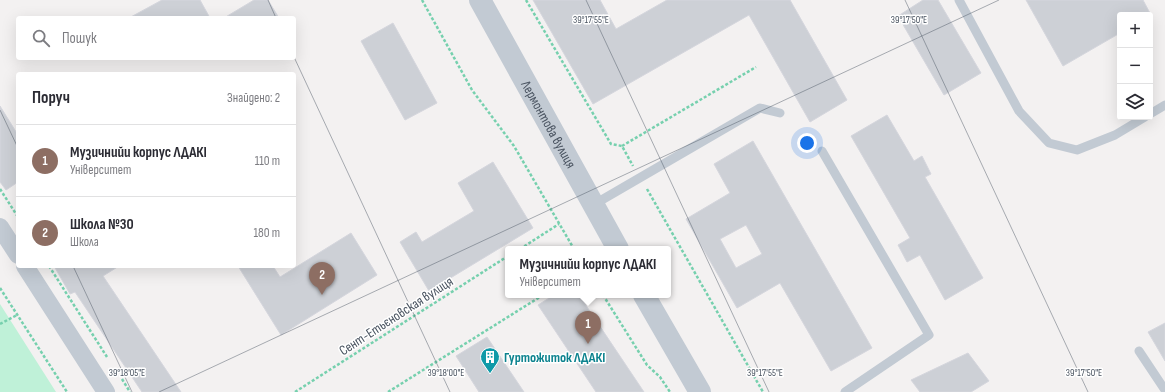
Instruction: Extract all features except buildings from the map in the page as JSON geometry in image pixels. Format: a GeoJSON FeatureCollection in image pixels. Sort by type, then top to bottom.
{"type":"FeatureCollection","features":[{"type":"Feature","properties":{"kind":"street","name":"Лермонтова вулиця"},"geometry":{"type":"LineString","coordinates":[[480,0],[616,246]]}},
{"type":"Feature","properties":{"kind":"street"},"geometry":{"type":"LineString","coordinates":[[0,227],[16,252]]}},
{"type":"Feature","properties":{"kind":"street"},"geometry":{"type":"LineString","coordinates":[[26,268],[106,392]]}},
{"type":"Feature","properties":{"kind":"street"},"geometry":{"type":"LineString","coordinates":[[646,298],[700,392]]}},
{"type":"Feature","properties":{"kind":"lane"},"geometry":{"type":"LineString","coordinates":[[959,0],[1019,111],[1048,143],[1077,150],[1115,135],[1140,120]]}},
{"type":"Feature","properties":{"kind":"lane"},"geometry":{"type":"LineString","coordinates":[[1153,112],[1165,105]]}},
{"type":"Feature","properties":{"kind":"lane"},"geometry":{"type":"LineString","coordinates":[[593,205],[760,108],[780,113]]}},
{"type":"Feature","properties":{"kind":"lane"},"geometry":{"type":"LineString","coordinates":[[822,151],[930,335],[845,392]]}},
{"type":"Feature","properties":{"kind":"lane"},"geometry":{"type":"LineString","coordinates":[[1139,351],[1165,390]]}},
{"type":"Feature","properties":{"kind":"path"},"geometry":{"type":"LineString","coordinates":[[422,0],[472,90],[514,146],[572,246]]}},
{"type":"Feature","properties":{"kind":"path"},"geometry":{"type":"LineString","coordinates":[[526,0],[611,144],[622,146],[756,67]]}},
{"type":"Feature","properties":{"kind":"path"},"geometry":{"type":"LineString","coordinates":[[622,146],[763,392]]}},
{"type":"Feature","properties":{"kind":"path"},"geometry":{"type":"LineString","coordinates":[[0,189],[16,214]]}},
{"type":"Feature","properties":{"kind":"path"},"geometry":{"type":"LineString","coordinates":[[525,246],[559,224]]}},
{"type":"Feature","properties":{"kind":"path","name":"Сент-Етьєновская вулиця"},"geometry":{"type":"LineString","coordinates":[[295,392],[505,258]]}},
{"type":"Feature","properties":{"kind":"path"},"geometry":{"type":"LineString","coordinates":[[50,268],[109,359]]}},
{"type":"Feature","properties":{"kind":"path"},"geometry":{"type":"LineString","coordinates":[[0,288],[67,392]]}},
{"type":"Feature","properties":{"kind":"path"},"geometry":{"type":"LineString","coordinates":[[388,392],[538,298]]}},
{"type":"Feature","properties":{"kind":"path"},"geometry":{"type":"LineString","coordinates":[[605,298],[647,365],[660,376],[670,392]]}},
{"type":"Feature","properties":{"kind":"path"},"geometry":{"type":"LineString","coordinates":[[0,324],[17,315]]}},
{"type":"Feature","properties":{"kind":"path"},"geometry":{"type":"LineString","coordinates":[[122,379],[130,392]]}},
{"type":"Feature","properties":{"kind":"green space"},"geometry":{"type":"Polygon","coordinates":[[[0,304],[56,392],[0,392],[0,304]]]}},
{"type":"Feature","properties":{"kind":"place","name":"Школа №30"},"geometry":{"type":"Point","coordinates":[322,295]}},
{"type":"Feature","properties":{"kind":"place","name":"Музичнийи корпус ЛДАКІ"},"geometry":{"type":"Point","coordinates":[588,344]}},
{"type":"Feature","properties":{"kind":"place","name":"Гуртожиток ЛДАКІ"},"geometry":{"type":"Point","coordinates":[490,374]}}]}
